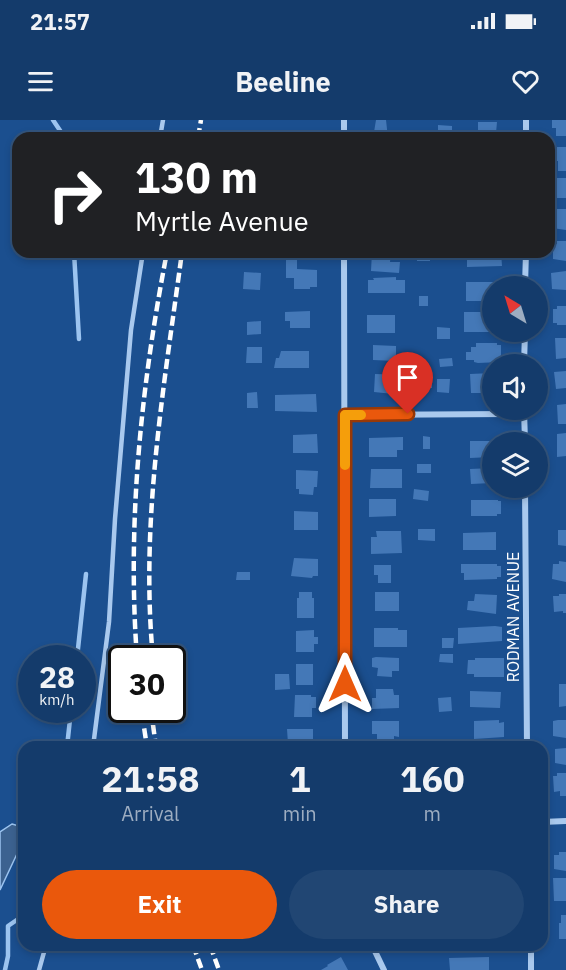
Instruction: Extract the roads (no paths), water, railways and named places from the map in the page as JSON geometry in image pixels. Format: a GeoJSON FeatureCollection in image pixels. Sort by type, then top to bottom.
{"type":"FeatureCollection","features":[{"type":"Feature","properties":{"kind":"street"},"geometry":{"type":"LineString","coordinates":[[344,258],[345,741]]}},
{"type":"Feature","properties":{"kind":"street"},"geometry":{"type":"LineString","coordinates":[[525,276],[526,258]]}},
{"type":"Feature","properties":{"kind":"street"},"geometry":{"type":"LineString","coordinates":[[345,415],[482,413]]}},
{"type":"Feature","properties":{"kind":"street","name":"RODMAN AVENUE"},"geometry":{"type":"LineString","coordinates":[[525,498],[527,741]]}},
{"type":"Feature","properties":{"kind":"street"},"geometry":{"type":"LineString","coordinates":[[548,822],[566,821]]}},
{"type":"Feature","properties":{"kind":"street"},"geometry":{"type":"LineString","coordinates":[[375,951],[384,970]]}},
{"type":"Feature","properties":{"kind":"street"},"geometry":{"type":"LineString","coordinates":[[531,951],[531,970]]}},
{"type":"Feature","properties":{"kind":"lane"},"geometry":{"type":"LineString","coordinates":[[94,741],[109,622],[131,330],[142,258]]}},
{"type":"Feature","properties":{"kind":"lane"},"geometry":{"type":"LineString","coordinates":[[39,970],[44,951]]}},
{"type":"Feature","properties":{"kind":"water"},"geometry":{"type":"Polygon","coordinates":[[[12,824],[18,826],[18,852],[0,890],[0,832],[12,824]]]}},
{"type":"Feature","properties":{"kind":"waterway"},"geometry":{"type":"LineString","coordinates":[[53,120],[61,132]]}},
{"type":"Feature","properties":{"kind":"waterway"},"geometry":{"type":"LineString","coordinates":[[74,258],[79,339]]}},
{"type":"Feature","properties":{"kind":"waterway"},"geometry":{"type":"LineString","coordinates":[[78,645],[86,574]]}},
{"type":"Feature","properties":{"kind":"waterway"},"geometry":{"type":"LineString","coordinates":[[68,741],[70,723]]}},
{"type":"Feature","properties":{"kind":"waterway"},"geometry":{"type":"LineString","coordinates":[[5,970],[8,956],[8,926],[18,919]]}},
{"type":"Feature","properties":{"kind":"railway"},"geometry":{"type":"LineString","coordinates":[[199,132],[201,120]]}},
{"type":"Feature","properties":{"kind":"railway"},"geometry":{"type":"LineString","coordinates":[[136,645],[134,556],[138,455],[150,353],[166,258]]}},
{"type":"Feature","properties":{"kind":"railway"},"geometry":{"type":"LineString","coordinates":[[152,645],[150,607],[152,505],[161,404],[181,258]]}},
{"type":"Feature","properties":{"kind":"railway"},"geometry":{"type":"LineString","coordinates":[[143,723],[146,741]]}},
{"type":"Feature","properties":{"kind":"railway"},"geometry":{"type":"LineString","coordinates":[[153,723],[155,741]]}},
{"type":"Feature","properties":{"kind":"railway"},"geometry":{"type":"LineString","coordinates":[[195,951],[202,970]]}},
{"type":"Feature","properties":{"kind":"railway"},"geometry":{"type":"LineString","coordinates":[[212,951],[219,970]]}}]}
